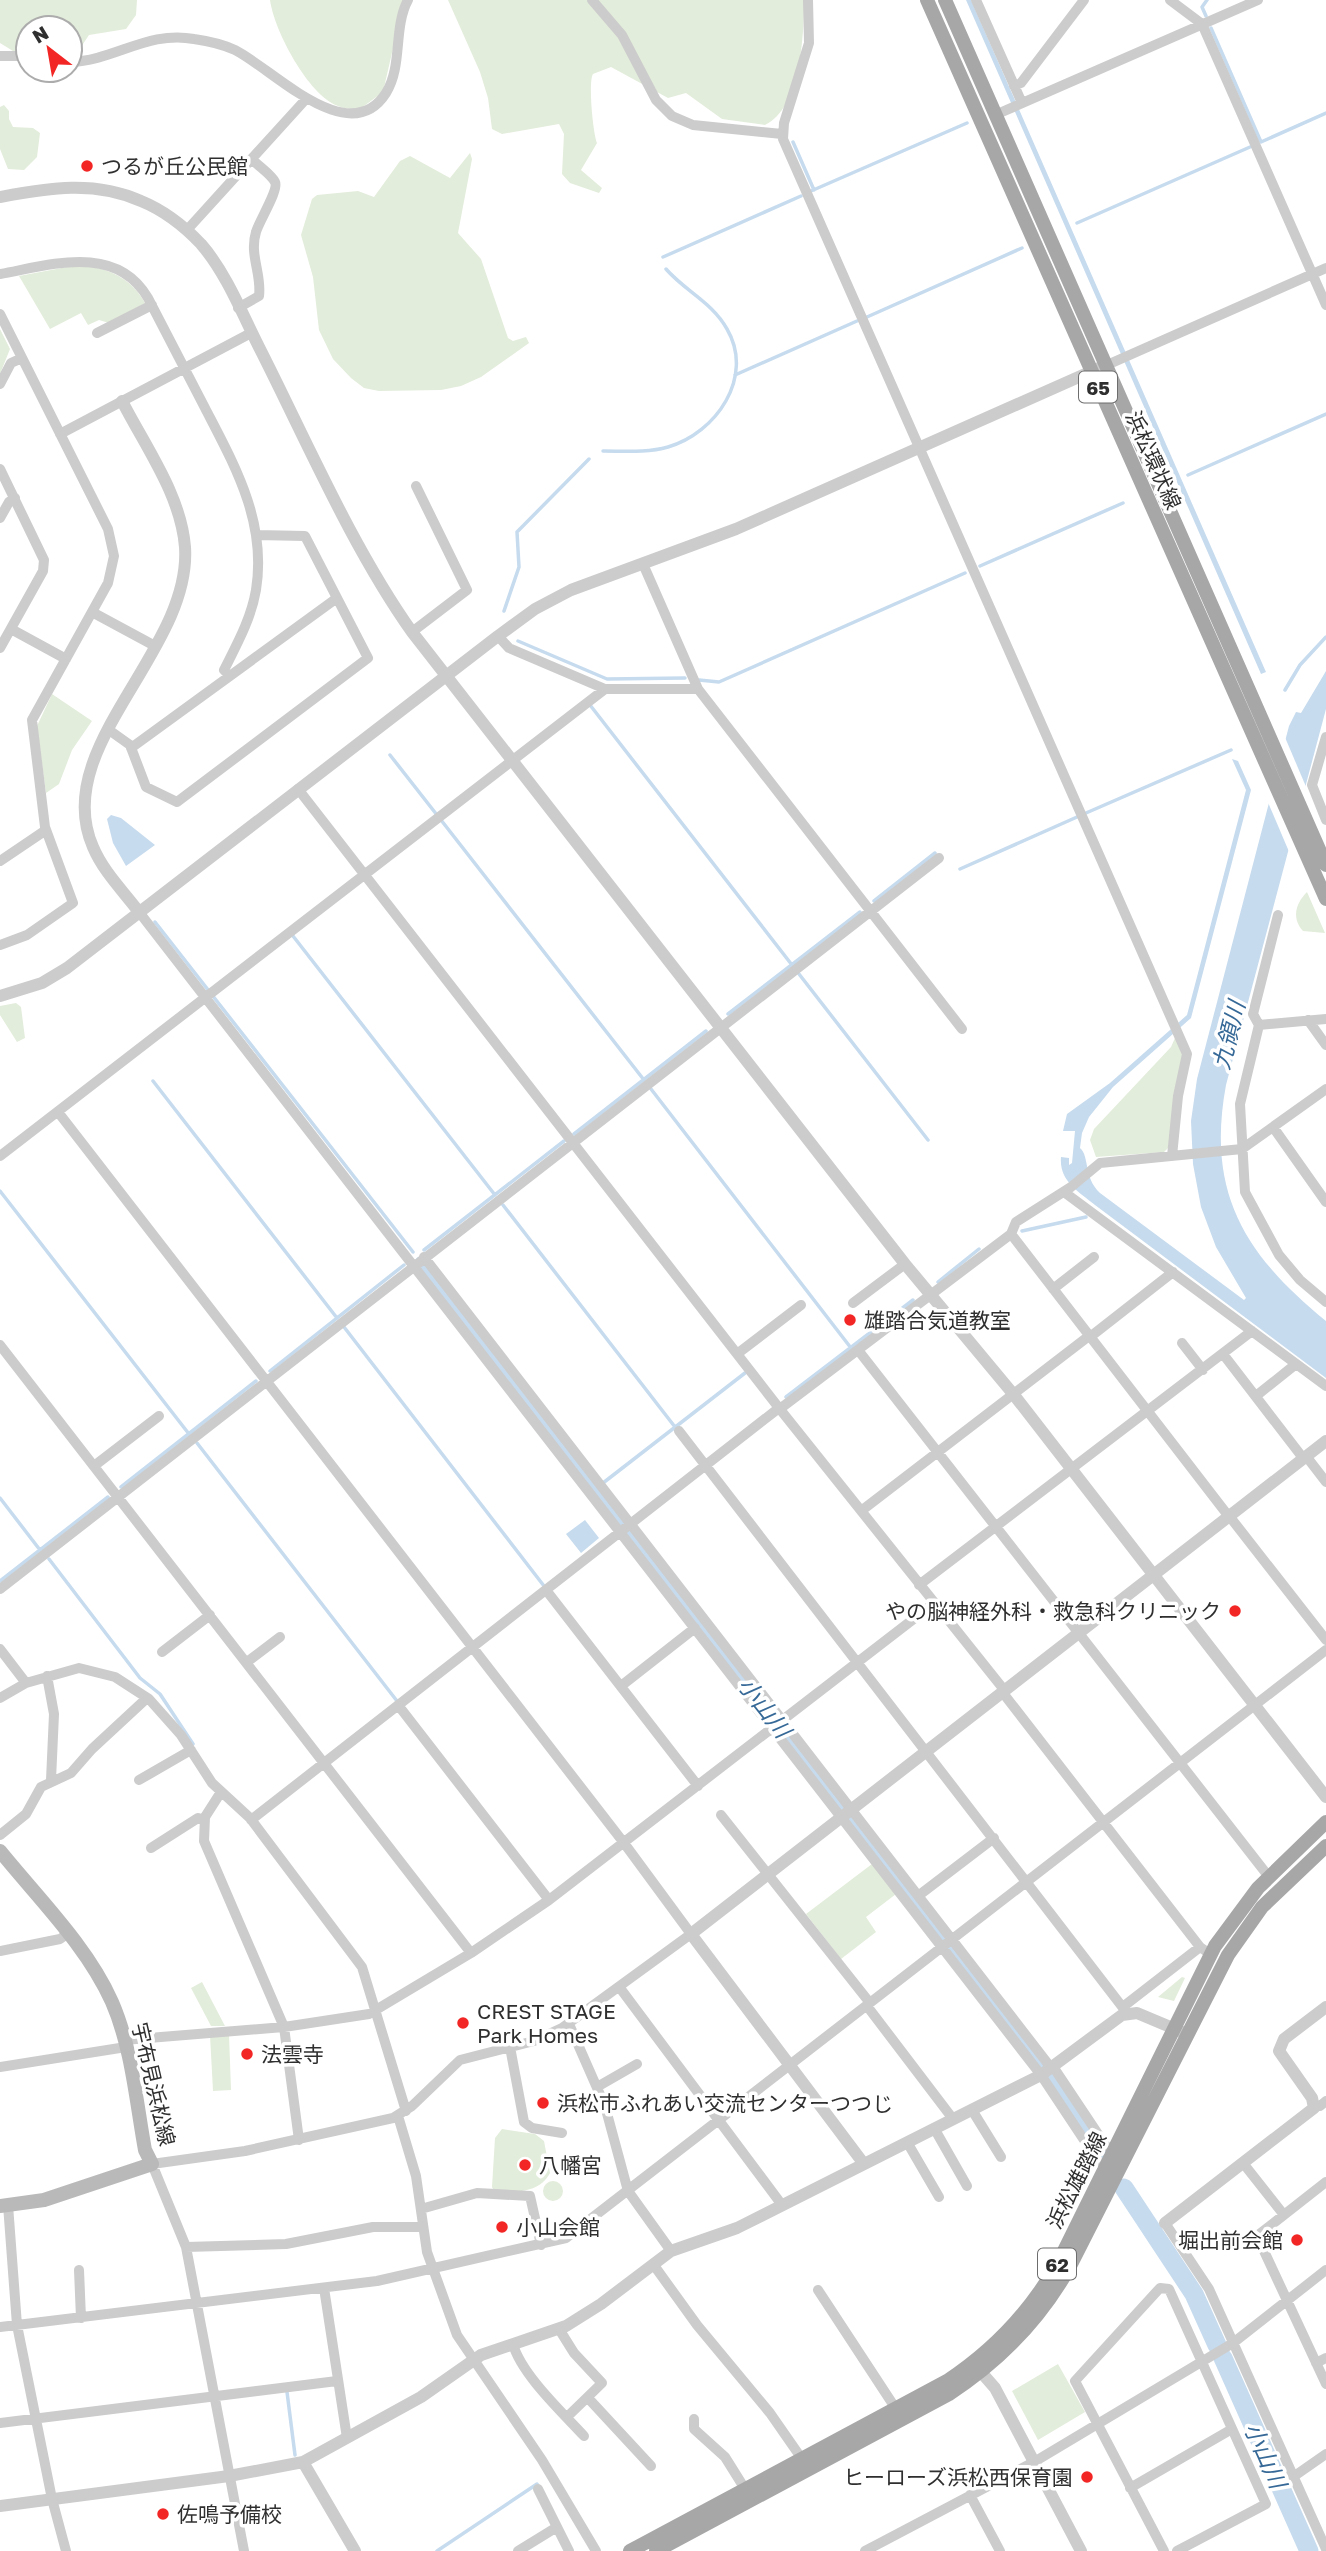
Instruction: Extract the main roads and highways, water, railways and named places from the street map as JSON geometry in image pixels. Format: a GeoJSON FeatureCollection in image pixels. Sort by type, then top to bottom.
{"type":"FeatureCollection","features":[{"type":"Feature","properties":{"kind":"main road","name":"浜松環状線"},"geometry":{"type":"LineString","coordinates":[[927,0],[1326,899]]}},
{"type":"Feature","properties":{"kind":"main road","name":"浜松環状線"},"geometry":{"type":"LineString","coordinates":[[945,0],[1001,113],[1107,365],[1326,865]]}},
{"type":"Feature","properties":{"kind":"main road","name":"浜松雄踏線"},"geometry":{"type":"LineString","coordinates":[[630,2551],[896,2409],[974,2362],[1021,2317],[1058,2263],[1115,2150],[1173,2027],[1205,1951],[1269,1877],[1326,1822]]}},
{"type":"Feature","properties":{"kind":"main road","name":"浜松雄踏線"},"geometry":{"type":"LineString","coordinates":[[656,2551],[931,2404],[981,2372],[1024,2332],[1060,2285],[1228,1955],[1271,1896],[1326,1846]]}},
{"type":"Feature","properties":{"kind":"main road","name":"宇布見浜松線"},"geometry":{"type":"LineString","coordinates":[[0,1851],[67,1934],[105,1987],[125,2043],[145,2150],[152,2164],[54,2197],[4,2206]]}},
{"type":"Feature","properties":{"kind":"water"},"geometry":{"type":"Polygon","coordinates":[[[966,0],[971,0],[1266,672],[1261,674],[966,0]]]}},
{"type":"Feature","properties":{"kind":"water","name":"九領川"},"geometry":{"type":"Polygon","coordinates":[[[1326,671],[1326,709],[1226,1085],[1221,1123],[1222,1158],[1227,1190],[1238,1219],[1253,1246],[1273,1271],[1326,1321],[1326,1378],[1076,1190],[1063,1173],[1061,1157],[1069,1158],[1069,1165],[1072,1163],[1075,1131],[1063,1131],[1067,1114],[1110,1083],[1187,1015],[1246,790],[1232,759],[1238,761],[1251,790],[1191,1018],[1113,1087],[1089,1117],[1082,1133],[1080,1148],[1091,1180],[1100,1193],[1244,1300],[1246,1298],[1216,1247],[1201,1207],[1193,1164],[1191,1121],[1197,1079],[1289,726],[1296,712],[1301,713],[1326,671]]]}},
{"type":"Feature","properties":{"kind":"water"},"geometry":{"type":"Polygon","coordinates":[[[111,815],[121,818],[155,845],[126,866],[113,843],[107,819],[111,815]]]}},
{"type":"Feature","properties":{"kind":"water"},"geometry":{"type":"Polygon","coordinates":[[[585,1520],[599,1538],[581,1553],[566,1534],[585,1520]]]}},
{"type":"Feature","properties":{"kind":"waterway"},"geometry":{"type":"LineString","coordinates":[[1206,16],[1202,7],[1207,0]]}},
{"type":"Feature","properties":{"kind":"waterway"},"geometry":{"type":"LineString","coordinates":[[1211,28],[1261,142]]}},
{"type":"Feature","properties":{"kind":"waterway"},"geometry":{"type":"LineString","coordinates":[[1261,142],[1326,113]]}},
{"type":"Feature","properties":{"kind":"waterway"},"geometry":{"type":"LineString","coordinates":[[811,191],[967,123]]}},
{"type":"Feature","properties":{"kind":"waterway"},"geometry":{"type":"LineString","coordinates":[[793,142],[814,190]]}},
{"type":"Feature","properties":{"kind":"waterway"},"geometry":{"type":"LineString","coordinates":[[1077,223],[1250,147]]}},
{"type":"Feature","properties":{"kind":"waterway"},"geometry":{"type":"LineString","coordinates":[[663,257],[801,196]]}},
{"type":"Feature","properties":{"kind":"waterway"},"geometry":{"type":"LineString","coordinates":[[867,317],[1022,248]]}},
{"type":"Feature","properties":{"kind":"waterway"},"geometry":{"type":"LineString","coordinates":[[603,451],[652,450],[685,440],[715,416],[726,401],[733,384],[736,366],[734,347],[727,329],[714,311],[666,269]]}},
{"type":"Feature","properties":{"kind":"waterway"},"geometry":{"type":"LineString","coordinates":[[735,375],[857,321]]}},
{"type":"Feature","properties":{"kind":"waterway"},"geometry":{"type":"LineString","coordinates":[[1188,475],[1326,414]]}},
{"type":"Feature","properties":{"kind":"waterway"},"geometry":{"type":"LineString","coordinates":[[504,611],[519,567],[517,532],[589,459]]}},
{"type":"Feature","properties":{"kind":"waterway"},"geometry":{"type":"LineString","coordinates":[[980,566],[1123,503]]}},
{"type":"Feature","properties":{"kind":"waterway"},"geometry":{"type":"LineString","coordinates":[[699,680],[719,682],[965,573]]}},
{"type":"Feature","properties":{"kind":"waterway"},"geometry":{"type":"LineString","coordinates":[[1285,690],[1300,665],[1326,637]]}},
{"type":"Feature","properties":{"kind":"waterway"},"geometry":{"type":"LineString","coordinates":[[518,641],[607,679],[685,678]]}},
{"type":"Feature","properties":{"kind":"waterway"},"geometry":{"type":"LineString","coordinates":[[590,705],[792,965]]}},
{"type":"Feature","properties":{"kind":"waterway"},"geometry":{"type":"LineString","coordinates":[[1086,813],[1231,750]]}},
{"type":"Feature","properties":{"kind":"waterway"},"geometry":{"type":"LineString","coordinates":[[390,755],[437,815]]}},
{"type":"Feature","properties":{"kind":"waterway"},"geometry":{"type":"LineString","coordinates":[[960,869],[1077,817]]}},
{"type":"Feature","properties":{"kind":"waterway"},"geometry":{"type":"LineString","coordinates":[[441,820],[644,1080]]}},
{"type":"Feature","properties":{"kind":"waterway"},"geometry":{"type":"LineString","coordinates":[[874,901],[935,853]]}},
{"type":"Feature","properties":{"kind":"waterway"},"geometry":{"type":"LineString","coordinates":[[728,1014],[860,912]]}},
{"type":"Feature","properties":{"kind":"waterway"},"geometry":{"type":"LineString","coordinates":[[155,922],[413,1252]]}},
{"type":"Feature","properties":{"kind":"waterway"},"geometry":{"type":"LineString","coordinates":[[293,936],[495,1195]]}},
{"type":"Feature","properties":{"kind":"waterway"},"geometry":{"type":"LineString","coordinates":[[799,974],[928,1140]]}},
{"type":"Feature","properties":{"kind":"waterway"},"geometry":{"type":"LineString","coordinates":[[574,1134],[706,1031]]}},
{"type":"Feature","properties":{"kind":"waterway"},"geometry":{"type":"LineString","coordinates":[[153,1081],[337,1318]]}},
{"type":"Feature","properties":{"kind":"waterway"},"geometry":{"type":"LineString","coordinates":[[651,1089],[851,1348]]}},
{"type":"Feature","properties":{"kind":"waterway"},"geometry":{"type":"LineString","coordinates":[[424,1250],[564,1141]]}},
{"type":"Feature","properties":{"kind":"waterway"},"geometry":{"type":"LineString","coordinates":[[0,1191],[189,1434]]}},
{"type":"Feature","properties":{"kind":"waterway"},"geometry":{"type":"LineString","coordinates":[[503,1205],[675,1427]]}},
{"type":"Feature","properties":{"kind":"waterway"},"geometry":{"type":"LineString","coordinates":[[1022,1231],[1086,1217]]}},
{"type":"Feature","properties":{"kind":"waterway"},"geometry":{"type":"LineString","coordinates":[[938,1282],[979,1249]]}},
{"type":"Feature","properties":{"kind":"waterway"},"geometry":{"type":"LineString","coordinates":[[270,1371],[404,1265]]}},
{"type":"Feature","properties":{"kind":"waterway","name":"小山川"},"geometry":{"type":"LineString","coordinates":[[423,1265],[1042,2065],[1100,2152]]}},
{"type":"Feature","properties":{"kind":"waterway"},"geometry":{"type":"LineString","coordinates":[[786,1397],[913,1300]]}},
{"type":"Feature","properties":{"kind":"waterway"},"geometry":{"type":"LineString","coordinates":[[344,1327],[544,1586]]}},
{"type":"Feature","properties":{"kind":"waterway"},"geometry":{"type":"LineString","coordinates":[[603,1483],[745,1373]]}},
{"type":"Feature","properties":{"kind":"waterway"},"geometry":{"type":"LineString","coordinates":[[121,1487],[256,1381]]}},
{"type":"Feature","properties":{"kind":"waterway"},"geometry":{"type":"LineString","coordinates":[[197,1443],[397,1701]]}},
{"type":"Feature","properties":{"kind":"waterway"},"geometry":{"type":"LineString","coordinates":[[0,1581],[108,1497]]}},
{"type":"Feature","properties":{"kind":"waterway"},"geometry":{"type":"LineString","coordinates":[[0,1498],[40,1550]]}},
{"type":"Feature","properties":{"kind":"waterway"},"geometry":{"type":"LineString","coordinates":[[49,1559],[140,1678],[160,1694],[193,1744]]}},
{"type":"Feature","properties":{"kind":"waterway","name":"小山川"},"geometry":{"type":"LineString","coordinates":[[1124,2188],[1194,2294],[1217,2345]]}},
{"type":"Feature","properties":{"kind":"waterway","name":"小山川"},"geometry":{"type":"LineString","coordinates":[[1223,2358],[1309,2551]]}},
{"type":"Feature","properties":{"kind":"waterway"},"geometry":{"type":"LineString","coordinates":[[287,2392],[295,2455]]}},
{"type":"Feature","properties":{"kind":"waterway"},"geometry":{"type":"LineString","coordinates":[[437,2551],[537,2484]]}},
{"type":"Feature","properties":{"kind":"place","name":"つるが丘公民館"},"geometry":{"type":"Point","coordinates":[87,166]}},
{"type":"Feature","properties":{"kind":"place","name":"雄踏合気道教室"},"geometry":{"type":"Point","coordinates":[850,1320]}},
{"type":"Feature","properties":{"kind":"place","name":"やの脳神経外科・救急科クリニック"},"geometry":{"type":"Point","coordinates":[1235,1611]}},
{"type":"Feature","properties":{"kind":"place","name":"CREST STAGE Park Homes"},"geometry":{"type":"Point","coordinates":[463,2023]}},
{"type":"Feature","properties":{"kind":"place","name":"法雲寺"},"geometry":{"type":"Point","coordinates":[247,2054]}},
{"type":"Feature","properties":{"kind":"place","name":"浜松市ふれあい交流センターつつじ"},"geometry":{"type":"Point","coordinates":[543,2103]}},
{"type":"Feature","properties":{"kind":"place","name":"八幡宮"},"geometry":{"type":"Point","coordinates":[525,2165]}},
{"type":"Feature","properties":{"kind":"place","name":"小山会館"},"geometry":{"type":"Point","coordinates":[502,2227]}},
{"type":"Feature","properties":{"kind":"place","name":"堀出前会館"},"geometry":{"type":"Point","coordinates":[1297,2240]}},
{"type":"Feature","properties":{"kind":"place","name":"ヒーローズ浜松西保育園"},"geometry":{"type":"Point","coordinates":[1087,2477]}},
{"type":"Feature","properties":{"kind":"place","name":"佐鳴予備校"},"geometry":{"type":"Point","coordinates":[163,2514]}}]}
